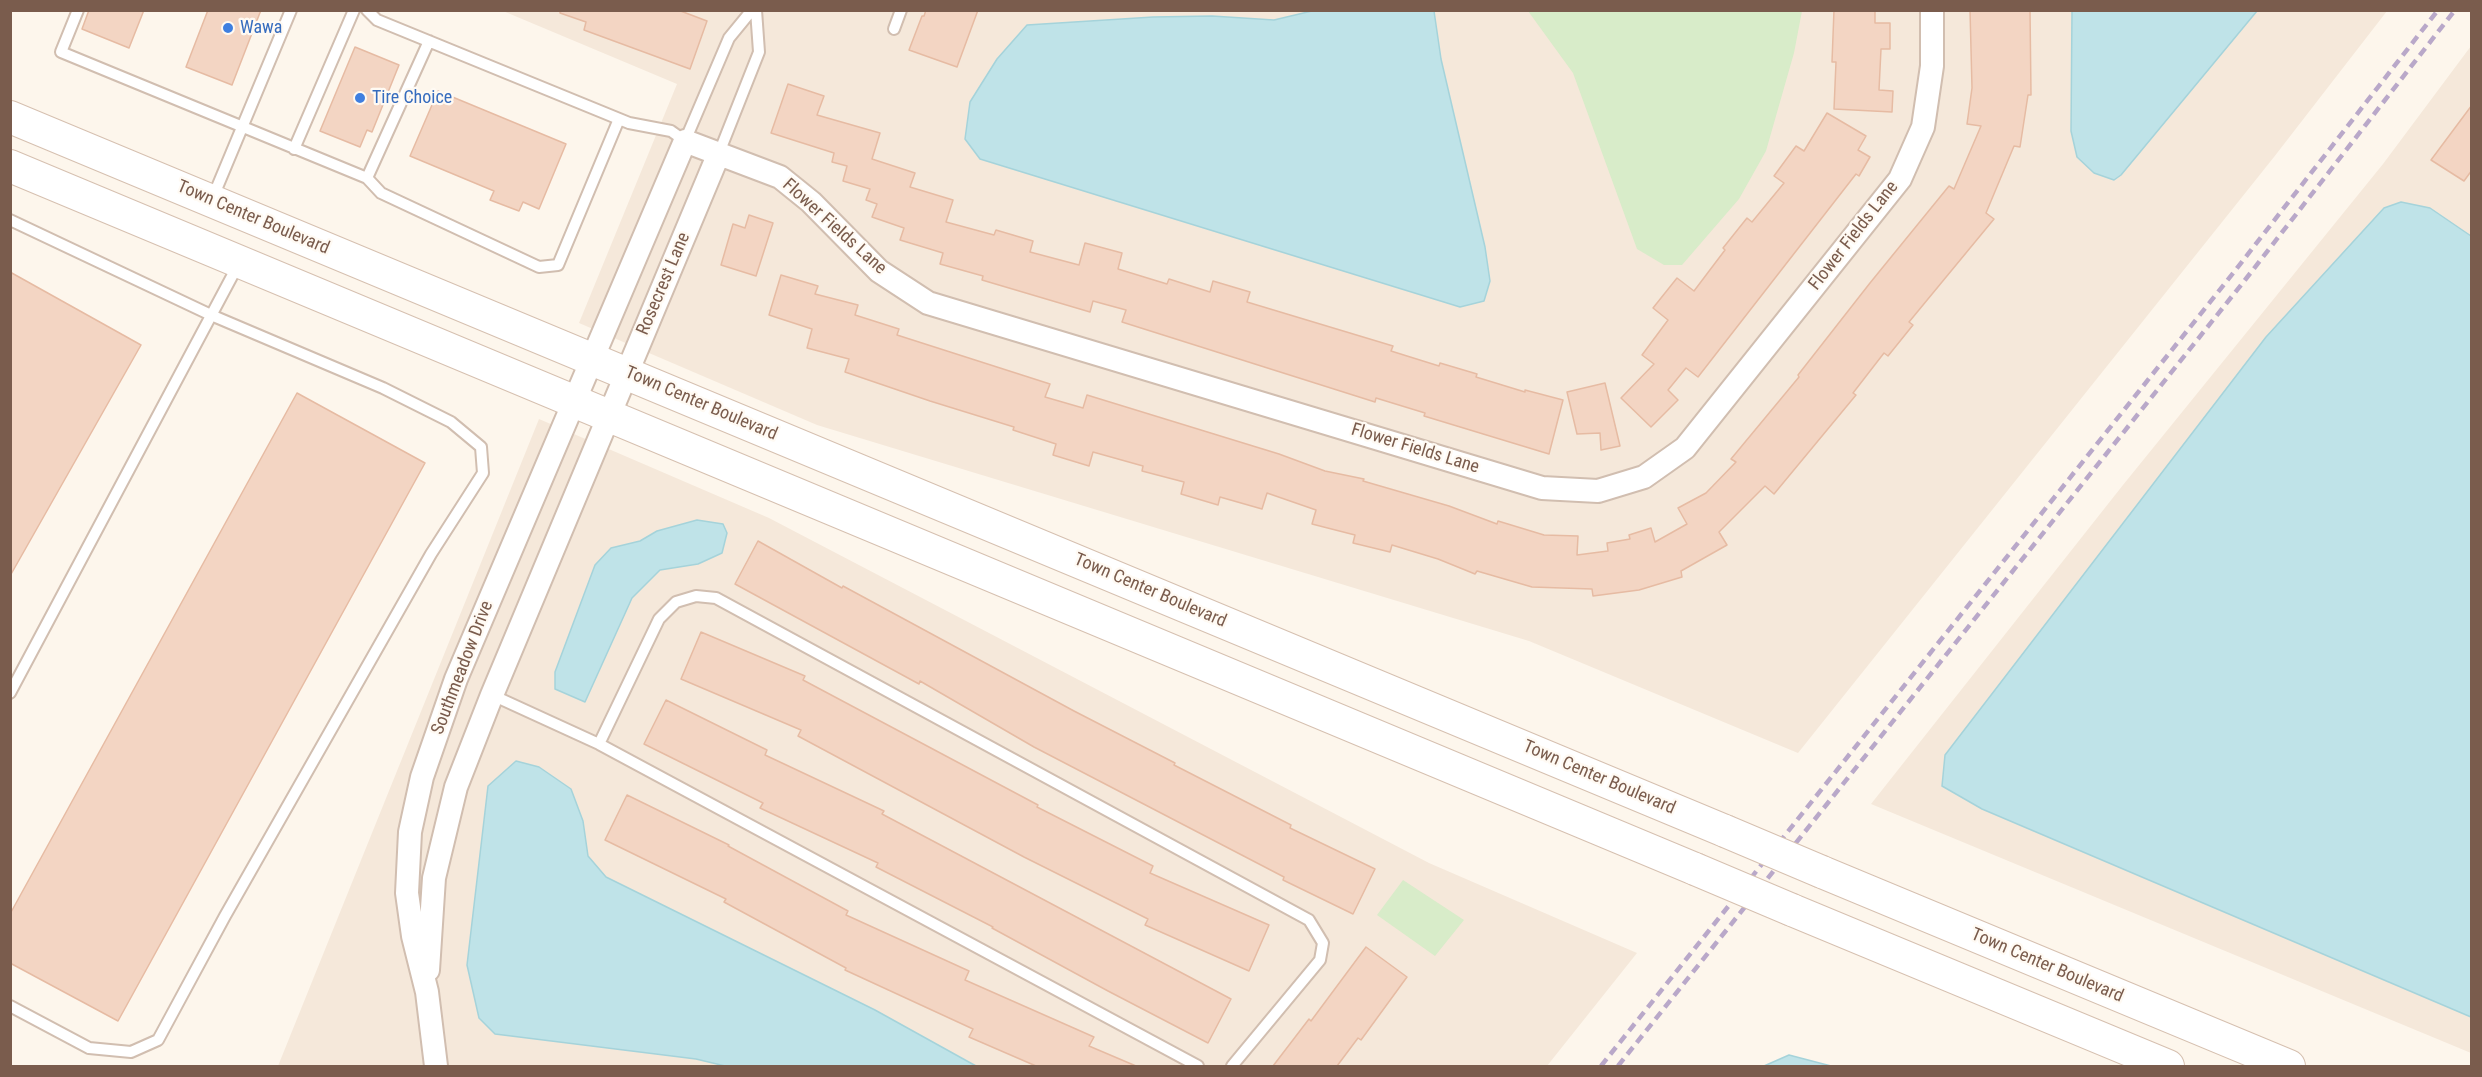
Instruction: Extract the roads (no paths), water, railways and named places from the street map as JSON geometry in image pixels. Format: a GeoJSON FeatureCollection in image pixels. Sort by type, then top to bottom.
{"type":"FeatureCollection","features":[{"type":"Feature","properties":{"kind":"main road","name":"Town Center Boulevard"},"geometry":{"type":"LineString","coordinates":[[10,117],[2289,1066]]}},
{"type":"Feature","properties":{"kind":"main road"},"geometry":{"type":"LineString","coordinates":[[10,166],[2168,1066]]}},
{"type":"Feature","properties":{"kind":"street","name":"Flower Fields Lane"},"geometry":{"type":"LineString","coordinates":[[685,141],[780,177],[811,202],[879,271],[928,303],[1542,488],[1598,491],[1644,477],[1685,448],[1900,179],[1923,127],[1932,66],[1932,10]]}},
{"type":"Feature","properties":{"kind":"street","name":"Rosecrest Lane"},"geometry":{"type":"LineString","coordinates":[[592,359],[685,141]]}},
{"type":"Feature","properties":{"kind":"street","name":"Rosecrest Lane"},"geometry":{"type":"LineString","coordinates":[[609,416],[718,153]]}},
{"type":"Feature","properties":{"kind":"street","name":"Southmeadow Drive"},"geometry":{"type":"LineString","coordinates":[[436,1066],[427,992],[413,936],[407,893],[410,832],[422,777],[456,679],[592,359]]}},
{"type":"Feature","properties":{"kind":"street","name":"Southmeadow Drive"},"geometry":{"type":"LineString","coordinates":[[427,992],[434,878],[456,787],[609,416]]}},
{"type":"Feature","properties":{"kind":"street"},"geometry":{"type":"LineString","coordinates":[[456,679],[492,695]]}},
{"type":"Feature","properties":{"kind":"lane"},"geometry":{"type":"LineString","coordinates":[[78,10],[62,52],[367,178],[381,193],[539,267],[558,265],[619,118]]}},
{"type":"Feature","properties":{"kind":"lane"},"geometry":{"type":"LineString","coordinates":[[212,200],[291,10]]}},
{"type":"Feature","properties":{"kind":"lane"},"geometry":{"type":"LineString","coordinates":[[294,149],[354,10]]}},
{"type":"Feature","properties":{"kind":"lane"},"geometry":{"type":"LineString","coordinates":[[367,10],[376,20],[630,123],[671,131],[685,141],[729,38],[754,10]]}},
{"type":"Feature","properties":{"kind":"lane"},"geometry":{"type":"LineString","coordinates":[[718,153],[759,52],[754,10]]}},
{"type":"Feature","properties":{"kind":"lane"},"geometry":{"type":"LineString","coordinates":[[894,29],[901,10]]}},
{"type":"Feature","properties":{"kind":"lane"},"geometry":{"type":"LineString","coordinates":[[367,178],[429,41]]}},
{"type":"Feature","properties":{"kind":"lane"},"geometry":{"type":"LineString","coordinates":[[10,220],[211,315],[383,388],[451,422],[481,447],[483,473],[431,554],[158,1040],[131,1052],[89,1048],[10,1006]]}},
{"type":"Feature","properties":{"kind":"lane"},"geometry":{"type":"LineString","coordinates":[[10,693],[239,262]]}},
{"type":"Feature","properties":{"kind":"lane"},"geometry":{"type":"LineString","coordinates":[[599,744],[659,619],[676,602],[696,596],[716,598],[1309,920],[1323,943],[1320,960],[1232,1066]]}},
{"type":"Feature","properties":{"kind":"lane"},"geometry":{"type":"LineString","coordinates":[[492,695],[599,744],[1198,1066]]}},
{"type":"Feature","properties":{"kind":"water"},"geometry":{"type":"Polygon","coordinates":[[[1316,10],[1434,11],[1441,59],[1485,247],[1490,281],[1484,301],[1460,307],[980,159],[965,139],[970,102],[997,59],[1027,25],[1153,17],[1212,16],[1274,20],[1316,10]]]}},
{"type":"Feature","properties":{"kind":"water"},"geometry":{"type":"Polygon","coordinates":[[[2072,10],[2257,11],[2121,175],[2114,180],[2094,173],[2077,157],[2071,131],[2072,10]]]}},
{"type":"Feature","properties":{"kind":"water"},"geometry":{"type":"Polygon","coordinates":[[[2401,202],[2430,208],[2471,236],[2471,1017],[1982,809],[1942,786],[1945,755],[2266,337],[2384,208],[2401,202]]]}},
{"type":"Feature","properties":{"kind":"water"},"geometry":{"type":"Polygon","coordinates":[[[697,520],[723,524],[727,533],[722,553],[698,564],[660,570],[632,598],[585,702],[555,689],[555,672],[595,565],[611,548],[640,541],[657,531],[697,520]]]}},
{"type":"Feature","properties":{"kind":"water"},"geometry":{"type":"Polygon","coordinates":[[[516,761],[539,767],[571,789],[583,821],[588,856],[606,877],[875,1010],[976,1066],[725,1066],[696,1059],[495,1034],[479,1018],[467,965],[488,786],[516,761]]]}},
{"type":"Feature","properties":{"kind":"water"},"geometry":{"type":"Polygon","coordinates":[[[1789,1055],[1831,1066],[1764,1066],[1789,1055]]]}},
{"type":"Feature","properties":{"kind":"railway"},"geometry":{"type":"LineString","coordinates":[[1601,1066],[2234,272],[2438,10]]}},
{"type":"Feature","properties":{"kind":"railway"},"geometry":{"type":"LineString","coordinates":[[1618,1066],[2245,280],[2455,10]]}},
{"type":"Feature","properties":{"kind":"place","name":"Wawa"},"geometry":{"type":"Point","coordinates":[228,28]}},
{"type":"Feature","properties":{"kind":"place","name":"Tire Choice"},"geometry":{"type":"Point","coordinates":[360,98]}}]}
